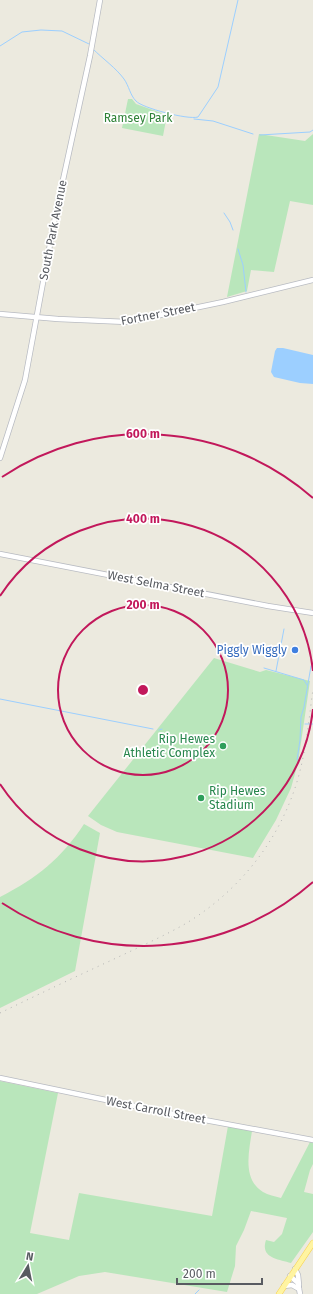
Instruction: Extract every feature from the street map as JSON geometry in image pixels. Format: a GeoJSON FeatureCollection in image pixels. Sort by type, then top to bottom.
{"type":"FeatureCollection","features":[{"type":"Feature","properties":{"kind":"main road"},"geometry":{"type":"LineString","coordinates":[[279,1294],[313,1243]]}},
{"type":"Feature","properties":{"kind":"street","name":"South Park Avenue"},"geometry":{"type":"LineString","coordinates":[[0,458],[25,380],[36,318],[100,0]]}},
{"type":"Feature","properties":{"kind":"street","name":"Fortner Street"},"geometry":{"type":"LineString","coordinates":[[0,314],[36,318],[127,322],[223,302],[313,280]]}},
{"type":"Feature","properties":{"kind":"street","name":"West Selma Street"},"geometry":{"type":"LineString","coordinates":[[0,554],[268,606],[313,612]]}},
{"type":"Feature","properties":{"kind":"street","name":"West Carroll Street"},"geometry":{"type":"LineString","coordinates":[[0,1078],[182,1116],[313,1140]]}},
{"type":"Feature","properties":{"kind":"street"},"geometry":{"type":"LineString","coordinates":[[295,1269],[298,1275],[300,1290]]}},
{"type":"Feature","properties":{"kind":"street"},"geometry":{"type":"LineString","coordinates":[[290,1276],[296,1280],[300,1290]]}},
{"type":"Feature","properties":{"kind":"street"},"geometry":{"type":"LineString","coordinates":[[284,1286],[295,1285],[300,1290]]}},
{"type":"Feature","properties":{"kind":"green space","name":"Ramsey Park"},"geometry":{"type":"Polygon","coordinates":[[[128,99],[132,99],[136,104],[167,115],[163,136],[122,128],[128,99]]]}},
{"type":"Feature","properties":{"kind":"green space"},"geometry":{"type":"Polygon","coordinates":[[[259,134],[305,141],[313,134],[313,205],[290,201],[274,272],[251,270],[247,291],[227,297],[259,134]]]}},
{"type":"Feature","properties":{"kind":"green space","name":"Rip Hewes Athletic Complex"},"geometry":{"type":"Polygon","coordinates":[[[214,658],[260,672],[266,670],[310,681],[298,763],[291,788],[276,820],[253,858],[117,832],[101,825],[88,816],[214,658]]]}},
{"type":"Feature","properties":{"kind":"green space"},"geometry":{"type":"Polygon","coordinates":[[[84,824],[100,833],[75,971],[0,1008],[0,897],[37,875],[66,848],[84,824]]]}},
{"type":"Feature","properties":{"kind":"green space"},"geometry":{"type":"Polygon","coordinates":[[[0,1081],[58,1093],[30,1233],[69,1240],[79,1193],[212,1216],[228,1126],[252,1131],[248,1164],[252,1180],[263,1192],[281,1198],[310,1142],[313,1143],[313,1164],[304,1192],[313,1194],[313,1232],[291,1263],[276,1259],[271,1257],[266,1251],[266,1240],[274,1242],[282,1234],[287,1218],[251,1211],[236,1246],[235,1266],[227,1292],[105,1272],[79,1276],[37,1294],[0,1294],[0,1081]]]}},
{"type":"Feature","properties":{"kind":"water"},"geometry":{"type":"Polygon","coordinates":[[[277,348],[313,355],[313,384],[300,383],[274,377],[271,372],[275,351],[277,348]]]}},
{"type":"Feature","properties":{"kind":"waterway"},"geometry":{"type":"LineString","coordinates":[[93,49],[121,75],[134,99],[140,104],[176,115],[198,117],[218,87],[238,0]]}},
{"type":"Feature","properties":{"kind":"waterway"},"geometry":{"type":"LineString","coordinates":[[0,46],[22,32],[41,30],[62,31],[89,44]]}},
{"type":"Feature","properties":{"kind":"waterway"},"geometry":{"type":"LineString","coordinates":[[194,119],[213,121],[253,134]]}},
{"type":"Feature","properties":{"kind":"waterway"},"geometry":{"type":"LineString","coordinates":[[260,135],[310,132],[313,130]]}},
{"type":"Feature","properties":{"kind":"waterway"},"geometry":{"type":"LineString","coordinates":[[224,213],[233,230]]}},
{"type":"Feature","properties":{"kind":"waterway"},"geometry":{"type":"LineString","coordinates":[[238,249],[243,265],[246,292]]}},
{"type":"Feature","properties":{"kind":"waterway"},"geometry":{"type":"LineString","coordinates":[[276,671],[284,629]]}},
{"type":"Feature","properties":{"kind":"waterway"},"geometry":{"type":"LineString","coordinates":[[297,760],[301,717],[311,666]]}},
{"type":"Feature","properties":{"kind":"waterway"},"geometry":{"type":"LineString","coordinates":[[264,668],[304,680],[307,685]]}},
{"type":"Feature","properties":{"kind":"waterway"},"geometry":{"type":"LineString","coordinates":[[0,699],[153,729]]}},
{"type":"Feature","properties":{"kind":"waterway"},"geometry":{"type":"LineString","coordinates":[[305,724],[313,724]]}},
{"type":"Feature","properties":{"kind":"waterway"},"geometry":{"type":"LineString","coordinates":[[195,1294],[199,1290]]}},
{"type":"Feature","properties":{"kind":"railway"},"geometry":{"type":"LineString","coordinates":[[0,1013],[176,929],[219,900],[234,885],[261,854],[273,836],[291,799],[303,759],[313,689]]}},
{"type":"Feature","properties":{"kind":"place","name":"Piggly Wiggly"},"geometry":{"type":"Point","coordinates":[295,650]}},
{"type":"Feature","properties":{"kind":"place","name":"Rip Hewes Athletic Complex"},"geometry":{"type":"Point","coordinates":[223,746]}},
{"type":"Feature","properties":{"kind":"place","name":"Rip Hewes Stadium"},"geometry":{"type":"Point","coordinates":[201,798]}}]}
